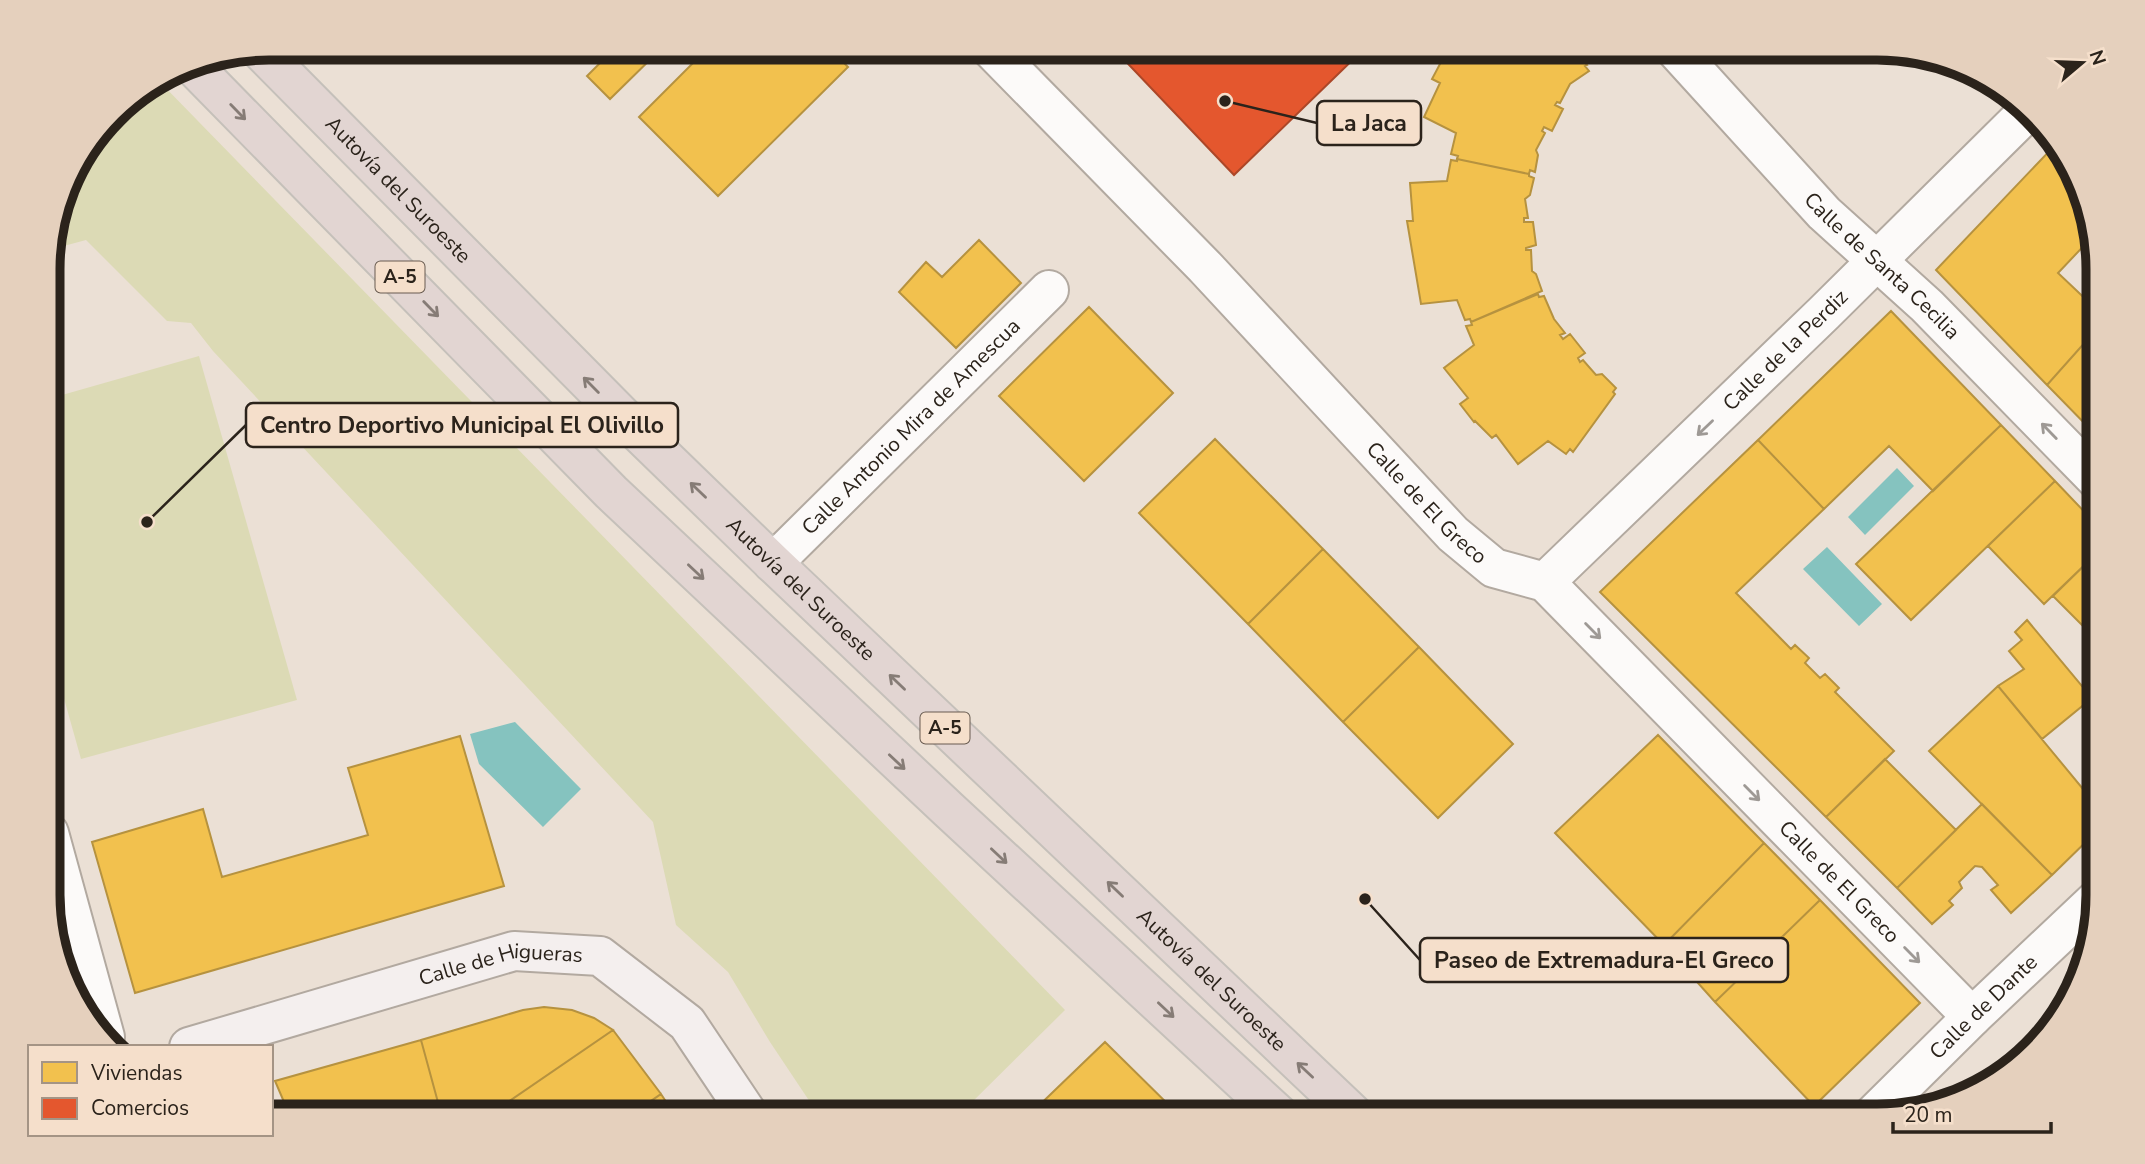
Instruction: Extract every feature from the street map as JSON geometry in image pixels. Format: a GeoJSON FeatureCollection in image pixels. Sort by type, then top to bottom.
{"type":"FeatureCollection","features":[{"type":"Feature","properties":{"kind":"highway","name":"Autovía del Suroeste"},"geometry":{"type":"LineString","coordinates":[[270,60],[639,433],[1342,1104]]}},
{"type":"Feature","properties":{"kind":"highway","name":"A-5"},"geometry":{"type":"LineString","coordinates":[[199,72],[611,492],[1267,1104]]}},
{"type":"Feature","properties":{"kind":"main road","name":"Calle de Higueras"},"geometry":{"type":"LineString","coordinates":[[199,1045],[514,951],[600,956],[688,1023],[741,1104]]}},
{"type":"Feature","properties":{"kind":"street","name":"Calle de El Greco"},"geometry":{"type":"LineString","coordinates":[[1002,60],[1205,267],[1453,534],[1494,568],[1545,582],[1972,1017]]}},
{"type":"Feature","properties":{"kind":"street","name":"Calle de Santa Cecilia"},"geometry":{"type":"LineString","coordinates":[[1685,60],[1824,214],[1927,306],[2086,470]]}},
{"type":"Feature","properties":{"kind":"street","name":"Calle de la Perdiz"},"geometry":{"type":"LineString","coordinates":[[1545,582],[2021,118]]}},
{"type":"Feature","properties":{"kind":"street","name":"Calle Antonio Mira de Amescua"},"geometry":{"type":"LineString","coordinates":[[773,563],[1049,290]]}},
{"type":"Feature","properties":{"kind":"street"},"geometry":{"type":"LineString","coordinates":[[60,873],[100,1018]]}},
{"type":"Feature","properties":{"kind":"street","name":"Calle de Dante"},"geometry":{"type":"LineString","coordinates":[[1884,1104],[1972,1017],[2084,919]]}},
{"type":"Feature","properties":{"kind":"shaded area"},"geometry":{"type":"Polygon","coordinates":[[[165,87],[1065,1010],[970,1104],[811,1104],[728,972],[676,925],[653,822],[213,351],[191,323],[167,321],[86,240],[61,247],[67,214],[81,176],[103,141],[121,121],[165,87]]]}},
{"type":"Feature","properties":{"kind":"shaded area"},"geometry":{"type":"Polygon","coordinates":[[[199,356],[297,700],[81,759],[60,684],[60,396],[199,356]]]}},
{"type":"Feature","properties":{"kind":"water"},"geometry":{"type":"Polygon","coordinates":[[[1897,468],[1914,486],[1865,535],[1848,517],[1897,468]]]}},
{"type":"Feature","properties":{"kind":"water"},"geometry":{"type":"Polygon","coordinates":[[[1827,547],[1882,604],[1859,626],[1803,569],[1827,547]]]}},
{"type":"Feature","properties":{"kind":"water"},"geometry":{"type":"Polygon","coordinates":[[[515,722],[581,789],[543,827],[479,764],[470,734],[515,722]]]}},
{"type":"Feature","properties":{"kind":"building: Viviendas"},"geometry":{"type":"Polygon","coordinates":[[[603,60],[650,60],[610,99],[587,76],[603,60]]]}},
{"type":"Feature","properties":{"kind":"building: Viviendas"},"geometry":{"type":"Polygon","coordinates":[[[696,60],[841,60],[848,67],[718,196],[639,117],[696,60]]]}},
{"type":"Feature","properties":{"kind":"building: Viviendas"},"geometry":{"type":"Polygon","coordinates":[[[1442,60],[1582,60],[1589,71],[1570,84],[1560,103],[1555,105],[1563,109],[1552,131],[1544,127],[1542,131],[1545,133],[1536,150],[1538,155],[1535,172],[1530,170],[1529,174],[1457,159],[1458,156],[1451,154],[1456,133],[1424,117],[1440,83],[1432,79],[1442,60]]]}},
{"type":"Feature","properties":{"kind":"building: Viviendas"},"geometry":{"type":"Polygon","coordinates":[[[2049,152],[2070,189],[2084,241],[2084,245],[2058,273],[2086,300],[2086,341],[2047,385],[1936,270],[2049,152]]]}},
{"type":"Feature","properties":{"kind":"building: Viviendas"},"geometry":{"type":"Polygon","coordinates":[[[1451,160],[1529,174],[1534,178],[1530,195],[1525,199],[1528,218],[1524,218],[1524,222],[1533,222],[1536,245],[1526,250],[1531,250],[1532,271],[1536,274],[1542,291],[1471,322],[1470,319],[1465,320],[1457,300],[1421,304],[1407,221],[1413,221],[1410,183],[1447,181],[1451,160]]]}},
{"type":"Feature","properties":{"kind":"building: Viviendas"},"geometry":{"type":"Polygon","coordinates":[[[979,240],[1021,283],[956,348],[899,292],[926,262],[942,277],[979,240]]]}},
{"type":"Feature","properties":{"kind":"building: Viviendas"},"geometry":{"type":"Polygon","coordinates":[[[1538,294],[1539,297],[1544,296],[1554,319],[1565,333],[1560,335],[1563,339],[1570,334],[1585,353],[1578,358],[1580,362],[1583,360],[1596,375],[1602,374],[1616,388],[1613,392],[1615,394],[1573,452],[1570,449],[1566,454],[1548,441],[1518,464],[1496,435],[1492,438],[1474,422],[1460,404],[1468,398],[1444,368],[1474,345],[1466,326],[1472,325],[1471,322],[1538,294]]]}},
{"type":"Feature","properties":{"kind":"building: Viviendas"},"geometry":{"type":"Polygon","coordinates":[[[1089,307],[1173,393],[1084,481],[999,396],[1089,307]]]}},
{"type":"Feature","properties":{"kind":"building: Viviendas"},"geometry":{"type":"Polygon","coordinates":[[[1891,311],[2001,425],[1933,491],[1889,446],[1824,509],[1758,440],[1891,311]]]}},
{"type":"Feature","properties":{"kind":"building: Viviendas"},"geometry":{"type":"Polygon","coordinates":[[[2086,341],[2086,425],[2047,385],[2086,341]]]}},
{"type":"Feature","properties":{"kind":"building: Viviendas"},"geometry":{"type":"Polygon","coordinates":[[[2001,425],[2055,481],[1911,620],[1856,564],[2001,425]]]}},
{"type":"Feature","properties":{"kind":"building: Viviendas"},"geometry":{"type":"Polygon","coordinates":[[[1215,439],[1323,549],[1248,624],[1139,513],[1215,439]]]}},
{"type":"Feature","properties":{"kind":"building: Viviendas"},"geometry":{"type":"Polygon","coordinates":[[[1758,440],[1824,509],[1736,593],[1791,649],[1795,645],[1809,658],[1805,663],[1820,678],[1825,674],[1839,688],[1835,692],[1894,751],[1826,817],[1600,592],[1758,440]]]}},
{"type":"Feature","properties":{"kind":"building: Viviendas"},"geometry":{"type":"Polygon","coordinates":[[[2055,481],[2086,513],[2086,564],[2044,604],[1988,546],[2055,481]]]}},
{"type":"Feature","properties":{"kind":"building: Viviendas"},"geometry":{"type":"Polygon","coordinates":[[[1323,549],[1419,647],[1343,722],[1248,624],[1323,549]]]}},
{"type":"Feature","properties":{"kind":"building: Viviendas"},"geometry":{"type":"Polygon","coordinates":[[[2086,564],[2086,629],[2053,596],[2086,564]]]}},
{"type":"Feature","properties":{"kind":"building: Viviendas"},"geometry":{"type":"Polygon","coordinates":[[[2027,620],[2086,691],[2086,703],[2042,739],[1998,686],[2024,669],[2009,651],[2022,640],[2015,632],[2027,620]]]}},
{"type":"Feature","properties":{"kind":"building: Viviendas"},"geometry":{"type":"Polygon","coordinates":[[[1419,647],[1513,744],[1438,818],[1343,722],[1419,647]]]}},
{"type":"Feature","properties":{"kind":"building: Viviendas"},"geometry":{"type":"Polygon","coordinates":[[[1998,686],[2086,793],[2086,842],[2052,875],[1929,751],[1998,686]]]}},
{"type":"Feature","properties":{"kind":"building: Viviendas"},"geometry":{"type":"Polygon","coordinates":[[[1658,735],[1764,843],[1664,945],[1555,833],[1658,735]]]}},
{"type":"Feature","properties":{"kind":"building: Viviendas"},"geometry":{"type":"Polygon","coordinates":[[[460,736],[504,886],[135,993],[92,842],[203,809],[222,877],[368,835],[348,768],[460,736]]]}},
{"type":"Feature","properties":{"kind":"building: Viviendas"},"geometry":{"type":"Polygon","coordinates":[[[1885,759],[1956,830],[1897,888],[1826,817],[1885,759]]]}},
{"type":"Feature","properties":{"kind":"building: Viviendas"},"geometry":{"type":"Polygon","coordinates":[[[1982,804],[2052,875],[2011,913],[1991,890],[1998,885],[1982,867],[1975,866],[1959,882],[1962,888],[1949,901],[1953,905],[1932,924],[1897,888],[1982,804]]]}},
{"type":"Feature","properties":{"kind":"building: Viviendas"},"geometry":{"type":"Polygon","coordinates":[[[1764,843],[1820,900],[1715,1002],[1664,945],[1764,843]]]}},
{"type":"Feature","properties":{"kind":"building: Viviendas"},"geometry":{"type":"Polygon","coordinates":[[[1820,900],[1920,1003],[1816,1104],[1812,1104],[1715,1002],[1820,900]]]}},
{"type":"Feature","properties":{"kind":"building: Viviendas"},"geometry":{"type":"Polygon","coordinates":[[[544,1007],[572,1010],[594,1018],[613,1030],[505,1104],[438,1104],[421,1040],[523,1010],[544,1007]]]}},
{"type":"Feature","properties":{"kind":"building: Viviendas"},"geometry":{"type":"Polygon","coordinates":[[[613,1030],[661,1094],[647,1104],[505,1104],[613,1030]]]}},
{"type":"Feature","properties":{"kind":"building: Viviendas"},"geometry":{"type":"Polygon","coordinates":[[[421,1040],[438,1104],[286,1104],[275,1081],[421,1040]]]}},
{"type":"Feature","properties":{"kind":"building: Viviendas"},"geometry":{"type":"Polygon","coordinates":[[[1105,1042],[1168,1104],[1041,1104],[1105,1042]]]}},
{"type":"Feature","properties":{"kind":"building: Viviendas"},"geometry":{"type":"Polygon","coordinates":[[[661,1094],[668,1104],[647,1104],[661,1094]]]}},
{"type":"Feature","properties":{"kind":"building: Comercios"},"geometry":{"type":"Polygon","coordinates":[[[1124,60],[1353,60],[1234,175],[1124,60]]]}},
{"type":"Feature","properties":{"kind":"place","name":"La Jaca"},"geometry":{"type":"Point","coordinates":[1225,101]}},
{"type":"Feature","properties":{"kind":"place","name":"Centro Deportivo Municipal El Olivillo"},"geometry":{"type":"Point","coordinates":[147,522]}},
{"type":"Feature","properties":{"kind":"place","name":"Paseo de Extremadura-El Greco"},"geometry":{"type":"Point","coordinates":[1365,899]}}]}
